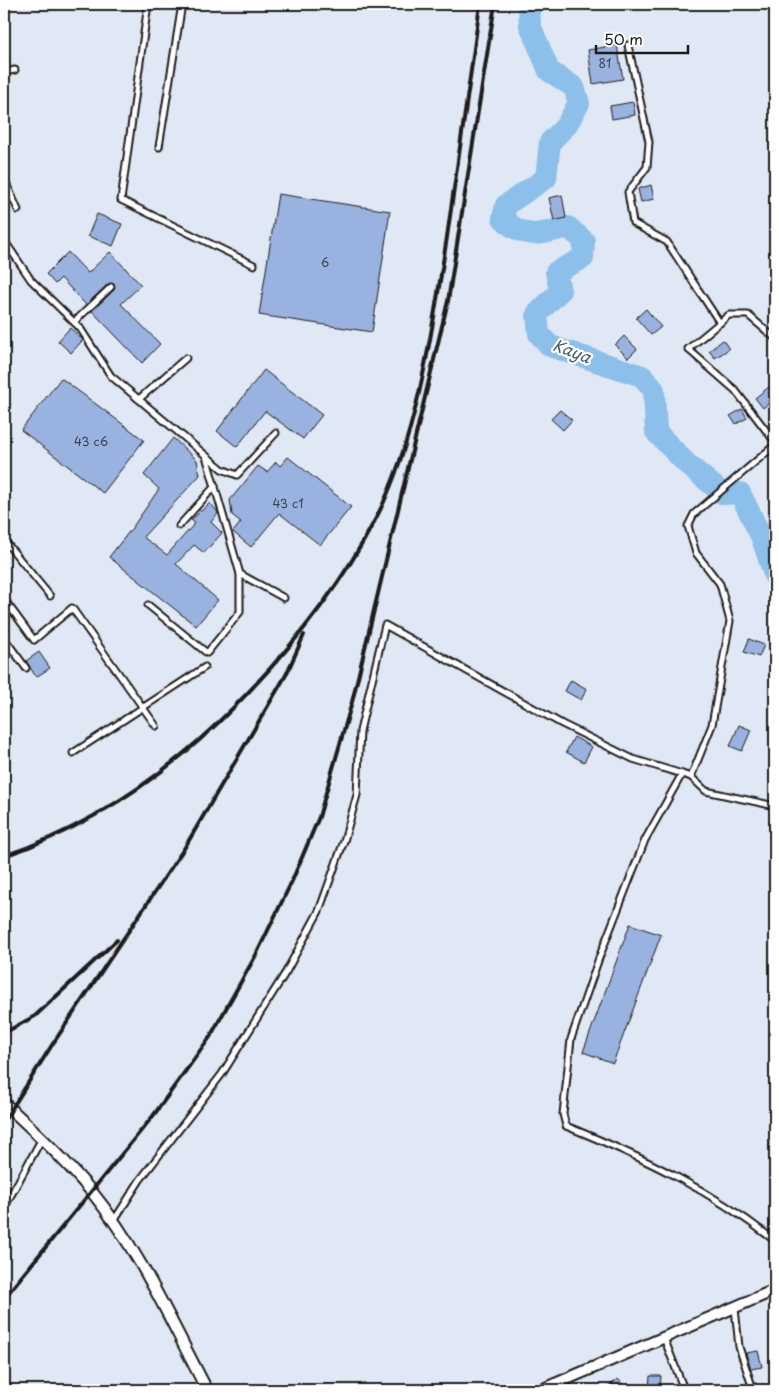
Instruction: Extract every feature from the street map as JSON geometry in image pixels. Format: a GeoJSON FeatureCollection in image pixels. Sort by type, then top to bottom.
{"type":"FeatureCollection","features":[{"type":"Feature","properties":{"kind":"street"},"geometry":{"type":"LineString","coordinates":[[4,1103],[92,1192],[113,1222],[150,1283],[207,1390]]}},
{"type":"Feature","properties":{"kind":"street"},"geometry":{"type":"LineString","coordinates":[[540,1390],[775,1290]]}},
{"type":"Feature","properties":{"kind":"lane"},"geometry":{"type":"LineString","coordinates":[[148,4],[121,200],[254,265]]}},
{"type":"Feature","properties":{"kind":"lane"},"geometry":{"type":"LineString","coordinates":[[158,148],[182,4]]}},
{"type":"Feature","properties":{"kind":"lane"},"geometry":{"type":"LineString","coordinates":[[628,45],[649,142],[647,167],[628,192],[633,223],[667,242],[720,322]]}},
{"type":"Feature","properties":{"kind":"lane"},"geometry":{"type":"LineString","coordinates":[[4,72],[15,70]]}},
{"type":"Feature","properties":{"kind":"lane"},"geometry":{"type":"LineString","coordinates":[[4,178],[18,210]]}},
{"type":"Feature","properties":{"kind":"lane"},"geometry":{"type":"LineString","coordinates":[[4,240],[31,280],[74,322],[111,376],[222,469],[237,475],[276,433]]}},
{"type":"Feature","properties":{"kind":"lane"},"geometry":{"type":"LineString","coordinates":[[74,322],[111,287]]}},
{"type":"Feature","properties":{"kind":"lane"},"geometry":{"type":"LineString","coordinates":[[691,777],[712,725],[730,621],[720,584],[696,553],[688,526],[694,514],[775,443],[735,390],[688,349],[729,315],[748,315],[775,338]]}},
{"type":"Feature","properties":{"kind":"lane"},"geometry":{"type":"LineString","coordinates":[[139,399],[186,358]]}},
{"type":"Feature","properties":{"kind":"lane"},"geometry":{"type":"LineString","coordinates":[[148,605],[207,653],[240,612],[240,574],[206,456]]}},
{"type":"Feature","properties":{"kind":"lane"},"geometry":{"type":"LineString","coordinates":[[178,526],[215,486]]}},
{"type":"Feature","properties":{"kind":"lane"},"geometry":{"type":"LineString","coordinates":[[4,540],[50,596]]}},
{"type":"Feature","properties":{"kind":"lane"},"geometry":{"type":"LineString","coordinates":[[240,574],[284,598]]}},
{"type":"Feature","properties":{"kind":"lane"},"geometry":{"type":"LineString","coordinates":[[4,599],[34,640],[72,608],[156,726]]}},
{"type":"Feature","properties":{"kind":"lane"},"geometry":{"type":"LineString","coordinates":[[113,1222],[140,1180],[222,1074],[286,972],[319,911],[344,841],[357,795],[360,731],[385,625],[562,724],[633,759],[691,777],[706,791],[775,806]]}},
{"type":"Feature","properties":{"kind":"lane"},"geometry":{"type":"LineString","coordinates":[[4,638],[26,668]]}},
{"type":"Feature","properties":{"kind":"lane"},"geometry":{"type":"LineString","coordinates":[[73,754],[205,667]]}},
{"type":"Feature","properties":{"kind":"lane"},"geometry":{"type":"LineString","coordinates":[[682,774],[645,840],[599,958],[571,1039],[563,1114],[566,1126],[613,1145],[680,1178],[775,1241]]}},
{"type":"Feature","properties":{"kind":"lane"},"geometry":{"type":"LineString","coordinates":[[4,1208],[41,1140]]}},
{"type":"Feature","properties":{"kind":"lane"},"geometry":{"type":"LineString","coordinates":[[734,1307],[739,1346],[754,1389]]}},
{"type":"Feature","properties":{"kind":"lane"},"geometry":{"type":"LineString","coordinates":[[664,1338],[683,1387],[681,1390]]}},
{"type":"Feature","properties":{"kind":"building"},"geometry":{"type":"Polygon","coordinates":[[[617,45],[623,79],[593,84],[588,50],[617,45]]]}},
{"type":"Feature","properties":{"kind":"building"},"geometry":{"type":"Polygon","coordinates":[[[633,102],[635,115],[612,119],[610,106],[633,102]]]}},
{"type":"Feature","properties":{"kind":"building"},"geometry":{"type":"Polygon","coordinates":[[[651,185],[654,199],[641,202],[638,189],[651,185]]]}},
{"type":"Feature","properties":{"kind":"building"},"geometry":{"type":"Polygon","coordinates":[[[278,194],[390,211],[372,332],[259,315],[278,194]]]}},
{"type":"Feature","properties":{"kind":"building"},"geometry":{"type":"Polygon","coordinates":[[[562,195],[566,218],[554,221],[549,198],[562,195]]]}},
{"type":"Feature","properties":{"kind":"building"},"geometry":{"type":"Polygon","coordinates":[[[97,214],[122,224],[113,246],[88,236],[97,214]]]}},
{"type":"Feature","properties":{"kind":"building"},"geometry":{"type":"Polygon","coordinates":[[[68,252],[88,273],[110,252],[141,285],[121,304],[160,344],[142,363],[92,311],[114,290],[114,284],[108,284],[86,305],[61,278],[55,284],[46,274],[68,252]]]}},
{"type":"Feature","properties":{"kind":"building"},"geometry":{"type":"Polygon","coordinates":[[[646,309],[661,327],[651,335],[636,318],[646,309]]]}},
{"type":"Feature","properties":{"kind":"building"},"geometry":{"type":"Polygon","coordinates":[[[70,328],[83,340],[71,353],[58,341],[70,328]]]}},
{"type":"Feature","properties":{"kind":"building"},"geometry":{"type":"Polygon","coordinates":[[[624,336],[637,349],[628,358],[615,345],[624,336]]]}},
{"type":"Feature","properties":{"kind":"building"},"geometry":{"type":"Polygon","coordinates":[[[723,340],[729,349],[715,358],[709,351],[723,340]]]}},
{"type":"Feature","properties":{"kind":"building"},"geometry":{"type":"Polygon","coordinates":[[[264,370],[322,415],[303,439],[265,411],[237,447],[217,431],[264,370]]]}},
{"type":"Feature","properties":{"kind":"building"},"geometry":{"type":"Polygon","coordinates":[[[61,378],[144,440],[103,493],[21,430],[61,378]]]}},
{"type":"Feature","properties":{"kind":"building"},"geometry":{"type":"Polygon","coordinates":[[[769,387],[775,398],[763,408],[755,398],[769,387]]]}},
{"type":"Feature","properties":{"kind":"building"},"geometry":{"type":"Polygon","coordinates":[[[742,409],[747,418],[736,424],[730,416],[742,409]]]}},
{"type":"Feature","properties":{"kind":"building"},"geometry":{"type":"Polygon","coordinates":[[[560,410],[572,420],[563,430],[551,419],[560,410]]]}},
{"type":"Feature","properties":{"kind":"building"},"geometry":{"type":"Polygon","coordinates":[[[173,438],[197,460],[200,475],[143,537],[167,555],[195,523],[191,520],[210,503],[217,511],[218,513],[211,522],[222,533],[204,553],[194,545],[176,564],[218,600],[196,626],[109,557],[159,489],[144,475],[173,438]]]}},
{"type":"Feature","properties":{"kind":"building"},"geometry":{"type":"Polygon","coordinates":[[[288,457],[351,507],[320,545],[279,513],[251,547],[233,532],[241,522],[232,515],[230,500],[258,466],[267,472],[276,462],[280,466],[288,457]]]}},
{"type":"Feature","properties":{"kind":"building"},"geometry":{"type":"Polygon","coordinates":[[[749,639],[764,645],[759,657],[744,652],[749,639]]]}},
{"type":"Feature","properties":{"kind":"building"},"geometry":{"type":"Polygon","coordinates":[[[39,652],[50,668],[36,677],[26,661],[39,652]]]}},
{"type":"Feature","properties":{"kind":"building"},"geometry":{"type":"Polygon","coordinates":[[[571,680],[587,689],[581,700],[565,691],[571,680]]]}},
{"type":"Feature","properties":{"kind":"building"},"geometry":{"type":"Polygon","coordinates":[[[739,725],[751,730],[742,751],[730,746],[739,725]]]}},
{"type":"Feature","properties":{"kind":"building"},"geometry":{"type":"Polygon","coordinates":[[[574,737],[592,747],[584,762],[566,752],[574,737]]]}},
{"type":"Feature","properties":{"kind":"building"},"geometry":{"type":"Polygon","coordinates":[[[630,924],[661,935],[613,1063],[583,1052],[630,924]]]}},
{"type":"Feature","properties":{"kind":"building"},"geometry":{"type":"Polygon","coordinates":[[[758,1351],[762,1367],[751,1369],[746,1353],[758,1351]]]}},
{"type":"Feature","properties":{"kind":"building"},"geometry":{"type":"Polygon","coordinates":[[[650,1376],[661,1376],[660,1389],[649,1388],[650,1376]]]}},
{"type":"Feature","properties":{"kind":"building"},"geometry":{"type":"Polygon","coordinates":[[[618,1379],[628,1390],[604,1390],[618,1379]]]}},
{"type":"Feature","properties":{"kind":"waterway","name":"Kaya"},"geometry":{"type":"LineString","coordinates":[[529,4],[530,25],[549,71],[574,87],[579,103],[566,126],[550,142],[546,178],[506,205],[503,218],[518,230],[533,234],[568,227],[584,241],[583,258],[556,272],[560,291],[537,314],[539,334],[550,346],[642,376],[654,390],[656,432],[687,464],[721,492],[724,494],[740,493],[762,538],[775,577]]}},
{"type":"Feature","properties":{"kind":"railway"},"geometry":{"type":"LineString","coordinates":[[4,856],[37,844],[98,813],[156,776],[183,754],[234,707],[293,642],[312,619],[361,546],[390,489],[413,419],[422,382],[447,237],[480,4]]}},
{"type":"Feature","properties":{"kind":"railway"},"geometry":{"type":"LineString","coordinates":[[4,1298],[153,1116],[210,1037],[256,955],[292,881],[319,817],[352,702],[448,301],[495,4]]}},
{"type":"Feature","properties":{"kind":"railway"},"geometry":{"type":"LineString","coordinates":[[4,1121],[52,1045],[185,847],[286,675],[304,635]]}},
{"type":"Feature","properties":{"kind":"railway"},"geometry":{"type":"LineString","coordinates":[[4,1033],[35,1016],[117,940]]}}]}
